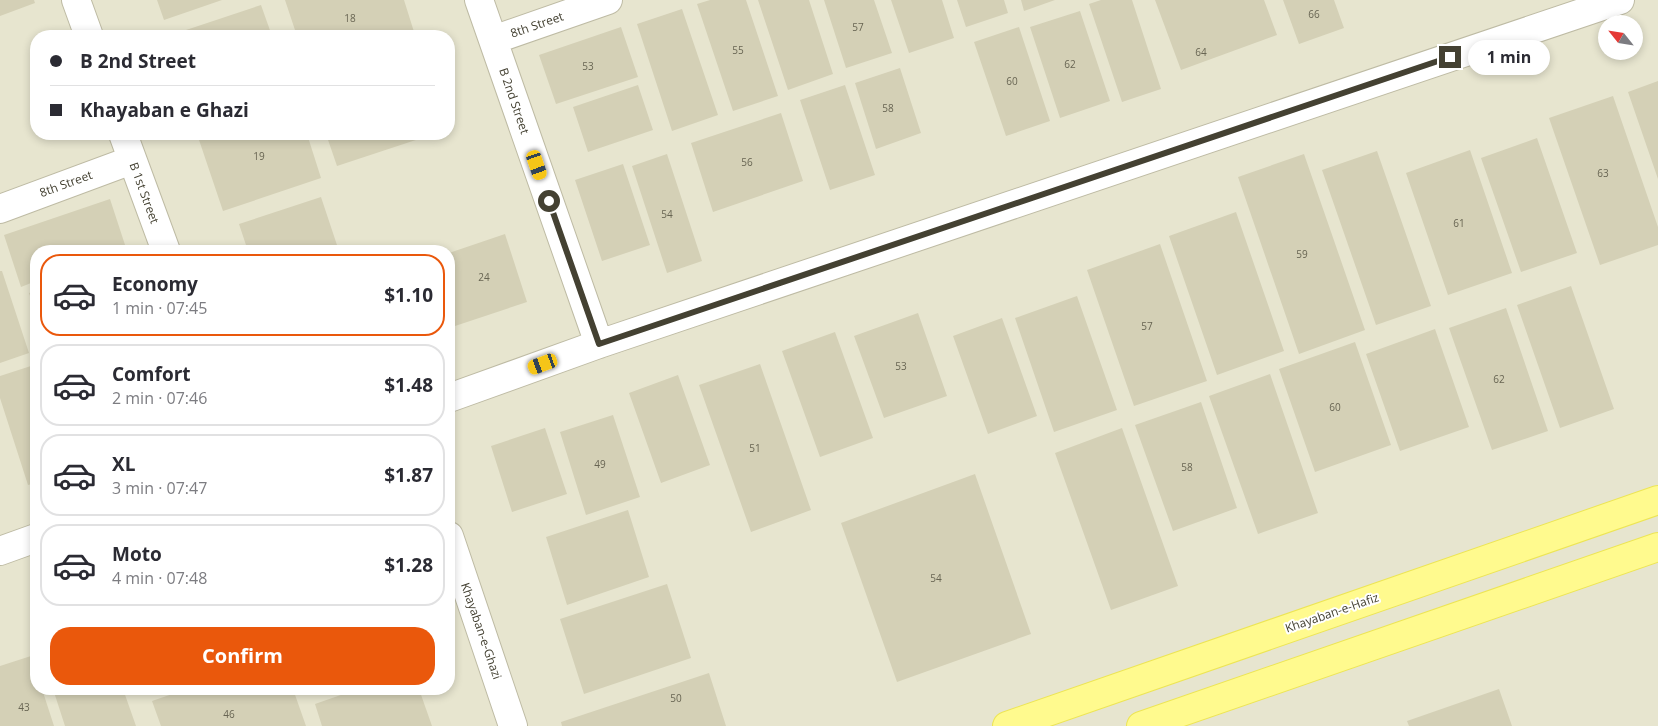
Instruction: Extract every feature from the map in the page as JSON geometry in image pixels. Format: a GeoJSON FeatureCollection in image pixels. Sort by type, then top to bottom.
{"type":"FeatureCollection","features":[{"type":"Feature","properties":{"kind":"main road","name":"Khayaban-e-Hafiz"},"geometry":{"type":"LineString","coordinates":[[1007,726],[1658,500]]}},
{"type":"Feature","properties":{"kind":"main road"},"geometry":{"type":"LineString","coordinates":[[1141,726],[1658,547]]}},
{"type":"Feature","properties":{"kind":"street"},"geometry":{"type":"LineString","coordinates":[[76,0],[87,30]]}},
{"type":"Feature","properties":{"kind":"street","name":"B 2nd Street"},"geometry":{"type":"LineString","coordinates":[[479,0],[599,344]]}},
{"type":"Feature","properties":{"kind":"street","name":"8th Street"},"geometry":{"type":"LineString","coordinates":[[493,40],[608,0]]}},
{"type":"Feature","properties":{"kind":"street"},"geometry":{"type":"LineString","coordinates":[[455,396],[599,344],[1620,0]]}},
{"type":"Feature","properties":{"kind":"street","name":"B 1st Street"},"geometry":{"type":"LineString","coordinates":[[125,140],[164,245]]}},
{"type":"Feature","properties":{"kind":"street","name":"8th Street"},"geometry":{"type":"LineString","coordinates":[[0,209],[132,160]]}},
{"type":"Feature","properties":{"kind":"street"},"geometry":{"type":"LineString","coordinates":[[0,551],[30,540]]}},
{"type":"Feature","properties":{"kind":"street","name":"Khayaban-e-Ghazi"},"geometry":{"type":"LineString","coordinates":[[455,554],[513,726]]}},
{"type":"Feature","properties":{"kind":"shaded area"},"geometry":{"type":"Polygon","coordinates":[[[0,0],[1658,0],[1658,726],[0,726],[0,0]]]}},
{"type":"Feature","properties":{"kind":"building"},"geometry":{"type":"Polygon","coordinates":[[[0,0],[34,0],[35,3],[0,16],[0,0]]]}},
{"type":"Feature","properties":{"kind":"building"},"geometry":{"type":"Polygon","coordinates":[[[157,0],[222,0],[164,20],[157,0]]]}},
{"type":"Feature","properties":{"kind":"building"},"geometry":{"type":"Polygon","coordinates":[[[285,0],[404,0],[413,30],[295,30],[285,0]]]}},
{"type":"Feature","properties":{"kind":"building"},"geometry":{"type":"Polygon","coordinates":[[[710,0],[746,0],[778,96],[733,111],[697,4],[710,0]]]}},
{"type":"Feature","properties":{"kind":"building"},"geometry":{"type":"Polygon","coordinates":[[[758,0],[809,0],[833,74],[788,90],[758,0]]]}},
{"type":"Feature","properties":{"kind":"building"},"geometry":{"type":"Polygon","coordinates":[[[824,0],[874,0],[892,53],[846,68],[824,0]]]}},
{"type":"Feature","properties":{"kind":"building"},"geometry":{"type":"Polygon","coordinates":[[[891,0],[942,0],[954,38],[909,53],[891,0]]]}},
{"type":"Feature","properties":{"kind":"building"},"geometry":{"type":"Polygon","coordinates":[[[957,0],[1004,0],[1008,13],[966,27],[957,0]]]}},
{"type":"Feature","properties":{"kind":"building"},"geometry":{"type":"Polygon","coordinates":[[[1021,0],[1055,0],[1024,11],[1021,0]]]}},
{"type":"Feature","properties":{"kind":"building"},"geometry":{"type":"Polygon","coordinates":[[[1101,0],[1132,0],[1161,89],[1122,102],[1089,4],[1101,0]]]}},
{"type":"Feature","properties":{"kind":"building"},"geometry":{"type":"Polygon","coordinates":[[[1155,0],[1264,0],[1277,35],[1181,70],[1155,0]]]}},
{"type":"Feature","properties":{"kind":"building"},"geometry":{"type":"Polygon","coordinates":[[[1283,0],[1334,0],[1344,28],[1299,44],[1283,0]]]}},
{"type":"Feature","properties":{"kind":"building"},"geometry":{"type":"Polygon","coordinates":[[[261,5],[270,30],[186,30],[261,5]]]}},
{"type":"Feature","properties":{"kind":"building"},"geometry":{"type":"Polygon","coordinates":[[[682,9],[718,115],[672,131],[637,24],[682,9]]]}},
{"type":"Feature","properties":{"kind":"building"},"geometry":{"type":"Polygon","coordinates":[[[1080,11],[1110,101],[1060,118],[1030,27],[1080,11]]]}},
{"type":"Feature","properties":{"kind":"building"},"geometry":{"type":"Polygon","coordinates":[[[621,27],[638,77],[556,104],[539,55],[621,27]]]}},
{"type":"Feature","properties":{"kind":"building"},"geometry":{"type":"Polygon","coordinates":[[[1019,27],[1050,121],[1006,136],[974,42],[1019,27]]]}},
{"type":"Feature","properties":{"kind":"building"},"geometry":{"type":"Polygon","coordinates":[[[900,68],[921,133],[876,149],[855,83],[900,68]]]}},
{"type":"Feature","properties":{"kind":"building"},"geometry":{"type":"Polygon","coordinates":[[[1658,81],[1658,179],[1628,92],[1658,81]]]}},
{"type":"Feature","properties":{"kind":"building"},"geometry":{"type":"Polygon","coordinates":[[[638,85],[653,130],[588,152],[573,107],[638,85]]]}},
{"type":"Feature","properties":{"kind":"building"},"geometry":{"type":"Polygon","coordinates":[[[845,85],[875,175],[830,190],[800,100],[845,85]]]}},
{"type":"Feature","properties":{"kind":"building"},"geometry":{"type":"Polygon","coordinates":[[[1613,96],[1658,227],[1658,245],[1600,265],[1549,118],[1613,96]]]}},
{"type":"Feature","properties":{"kind":"building"},"geometry":{"type":"Polygon","coordinates":[[[781,113],[803,181],[713,212],[691,143],[781,113]]]}},
{"type":"Feature","properties":{"kind":"building"},"geometry":{"type":"Polygon","coordinates":[[[1537,138],[1577,253],[1521,272],[1481,158],[1537,138]]]}},
{"type":"Feature","properties":{"kind":"building"},"geometry":{"type":"Polygon","coordinates":[[[199,140],[309,140],[321,178],[223,211],[199,140]]]}},
{"type":"Feature","properties":{"kind":"building"},"geometry":{"type":"Polygon","coordinates":[[[328,140],[416,140],[337,166],[328,140]]]}},
{"type":"Feature","properties":{"kind":"building"},"geometry":{"type":"Polygon","coordinates":[[[1470,150],[1512,273],[1448,295],[1406,173],[1470,150]]]}},
{"type":"Feature","properties":{"kind":"building"},"geometry":{"type":"Polygon","coordinates":[[[1377,151],[1431,306],[1376,325],[1322,170],[1377,151]]]}},
{"type":"Feature","properties":{"kind":"building"},"geometry":{"type":"Polygon","coordinates":[[[667,154],[702,261],[667,273],[632,166],[667,154]]]}},
{"type":"Feature","properties":{"kind":"building"},"geometry":{"type":"Polygon","coordinates":[[[1304,154],[1365,330],[1299,354],[1238,177],[1304,154]]]}},
{"type":"Feature","properties":{"kind":"building"},"geometry":{"type":"Polygon","coordinates":[[[623,164],[650,245],[602,261],[575,180],[623,164]]]}},
{"type":"Feature","properties":{"kind":"building"},"geometry":{"type":"Polygon","coordinates":[[[321,197],[337,245],[246,245],[239,224],[321,197]]]}},
{"type":"Feature","properties":{"kind":"building"},"geometry":{"type":"Polygon","coordinates":[[[110,199],[125,245],[30,245],[30,283],[21,287],[4,235],[110,199]]]}},
{"type":"Feature","properties":{"kind":"building"},"geometry":{"type":"Polygon","coordinates":[[[1236,212],[1284,351],[1217,375],[1169,236],[1236,212]]]}},
{"type":"Feature","properties":{"kind":"building"},"geometry":{"type":"Polygon","coordinates":[[[505,234],[527,302],[455,326],[455,251],[505,234]]]}},
{"type":"Feature","properties":{"kind":"building"},"geometry":{"type":"Polygon","coordinates":[[[1160,244],[1207,381],[1134,406],[1087,270],[1160,244]]]}},
{"type":"Feature","properties":{"kind":"building"},"geometry":{"type":"Polygon","coordinates":[[[0,271],[2,271],[29,353],[0,363],[0,271]]]}},
{"type":"Feature","properties":{"kind":"building"},"geometry":{"type":"Polygon","coordinates":[[[1571,286],[1614,409],[1560,428],[1517,305],[1571,286]]]}},
{"type":"Feature","properties":{"kind":"building"},"geometry":{"type":"Polygon","coordinates":[[[1077,296],[1117,410],[1054,432],[1015,318],[1077,296]]]}},
{"type":"Feature","properties":{"kind":"building"},"geometry":{"type":"Polygon","coordinates":[[[1506,308],[1548,431],[1492,450],[1449,328],[1506,308]]]}},
{"type":"Feature","properties":{"kind":"building"},"geometry":{"type":"Polygon","coordinates":[[[918,313],[947,396],[884,418],[854,336],[918,313]]]}},
{"type":"Feature","properties":{"kind":"building"},"geometry":{"type":"Polygon","coordinates":[[[1002,318],[1037,416],[988,434],[953,336],[1002,318]]]}},
{"type":"Feature","properties":{"kind":"building"},"geometry":{"type":"Polygon","coordinates":[[[1435,329],[1469,427],[1400,451],[1366,354],[1435,329]]]}},
{"type":"Feature","properties":{"kind":"building"},"geometry":{"type":"Polygon","coordinates":[[[835,332],[873,438],[820,457],[782,351],[835,332]]]}},
{"type":"Feature","properties":{"kind":"building"},"geometry":{"type":"Polygon","coordinates":[[[1355,342],[1391,445],[1315,472],[1279,369],[1355,342]]]}},
{"type":"Feature","properties":{"kind":"building"},"geometry":{"type":"Polygon","coordinates":[[[760,364],[811,510],[751,532],[699,385],[760,364]]]}},
{"type":"Feature","properties":{"kind":"building"},"geometry":{"type":"Polygon","coordinates":[[[30,366],[30,484],[28,485],[0,398],[0,376],[30,366]]]}},
{"type":"Feature","properties":{"kind":"building"},"geometry":{"type":"Polygon","coordinates":[[[1270,374],[1318,513],[1258,534],[1209,396],[1270,374]]]}},
{"type":"Feature","properties":{"kind":"building"},"geometry":{"type":"Polygon","coordinates":[[[678,375],[710,465],[661,483],[629,393],[678,375]]]}},
{"type":"Feature","properties":{"kind":"building"},"geometry":{"type":"Polygon","coordinates":[[[1201,402],[1237,508],[1173,531],[1135,425],[1201,402]]]}},
{"type":"Feature","properties":{"kind":"building"},"geometry":{"type":"Polygon","coordinates":[[[613,415],[640,497],[586,515],[560,432],[613,415]]]}},
{"type":"Feature","properties":{"kind":"building"},"geometry":{"type":"Polygon","coordinates":[[[545,428],[567,494],[512,512],[491,446],[545,428]]]}},
{"type":"Feature","properties":{"kind":"building"},"geometry":{"type":"Polygon","coordinates":[[[1122,428],[1178,586],[1111,610],[1055,453],[1122,428]]]}},
{"type":"Feature","properties":{"kind":"building"},"geometry":{"type":"Polygon","coordinates":[[[975,474],[1031,634],[897,682],[841,523],[975,474]]]}},
{"type":"Feature","properties":{"kind":"building"},"geometry":{"type":"Polygon","coordinates":[[[628,510],[649,577],[567,605],[546,537],[628,510]]]}},
{"type":"Feature","properties":{"kind":"building"},"geometry":{"type":"Polygon","coordinates":[[[667,584],[691,658],[584,694],[560,619],[667,584]]]}},
{"type":"Feature","properties":{"kind":"building"},"geometry":{"type":"Polygon","coordinates":[[[30,656],[30,695],[44,695],[54,726],[0,726],[0,666],[30,656]]]}},
{"type":"Feature","properties":{"kind":"building"},"geometry":{"type":"Polygon","coordinates":[[[709,673],[726,726],[562,726],[561,722],[709,673]]]}},
{"type":"Feature","properties":{"kind":"building"},"geometry":{"type":"Polygon","coordinates":[[[1499,689],[1512,726],[1409,726],[1407,721],[1499,689]]]}},
{"type":"Feature","properties":{"kind":"building"},"geometry":{"type":"Polygon","coordinates":[[[55,695],[125,695],[136,726],[65,726],[55,695]]]}},
{"type":"Feature","properties":{"kind":"building"},"geometry":{"type":"Polygon","coordinates":[[[170,695],[295,695],[306,726],[161,726],[152,701],[170,695]]]}},
{"type":"Feature","properties":{"kind":"building"},"geometry":{"type":"Polygon","coordinates":[[[341,695],[421,695],[432,726],[322,726],[315,704],[341,695]]]}},
{"type":"Feature","properties":{"kind":"route"},"geometry":{"type":"LineString","coordinates":[[549,201],[599,344],[1450,57]]}}]}
